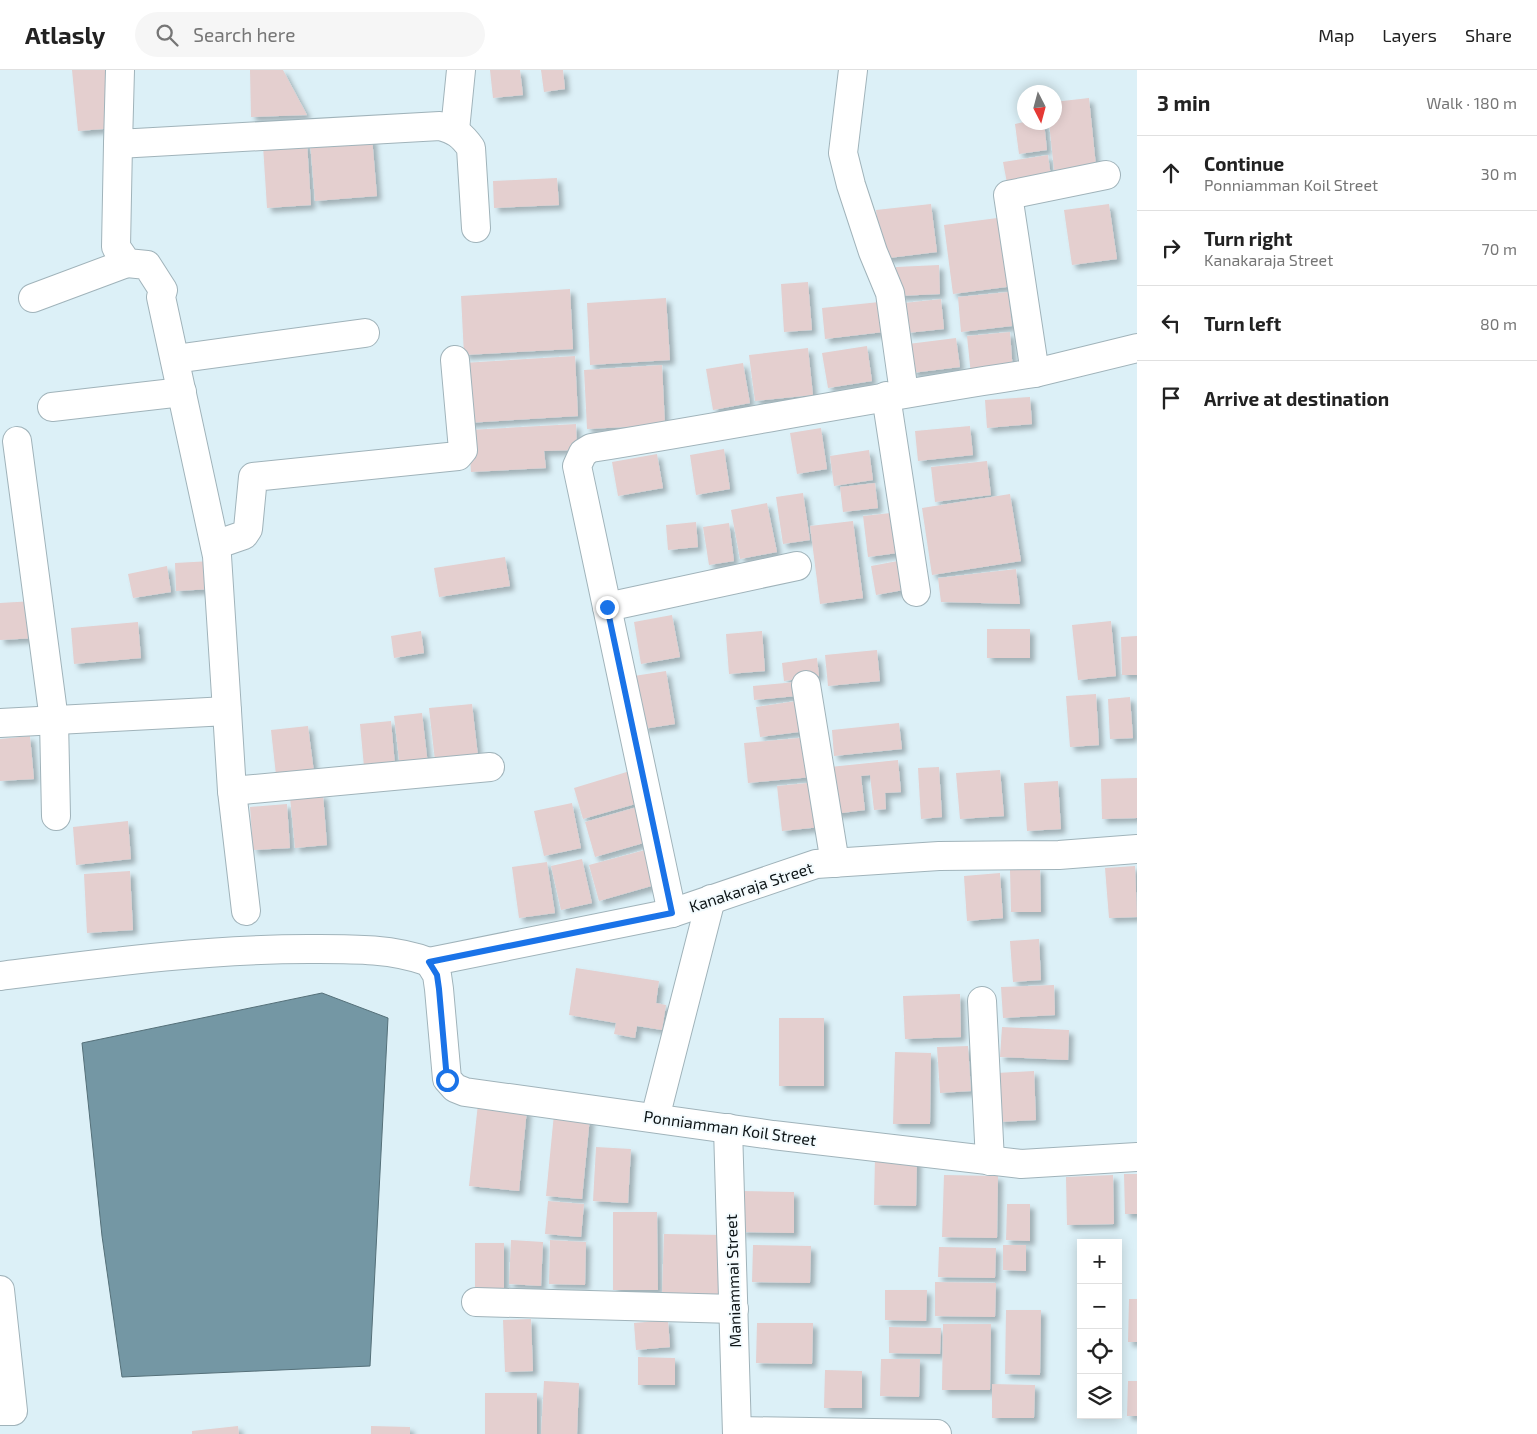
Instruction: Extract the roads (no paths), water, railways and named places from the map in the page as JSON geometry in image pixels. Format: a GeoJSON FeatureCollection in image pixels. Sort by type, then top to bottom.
{"type":"FeatureCollection","features":[{"type":"Feature","properties":{"kind":"street"},"geometry":{"type":"LineString","coordinates":[[120,70],[116,247],[127,263]]}},
{"type":"Feature","properties":{"kind":"street"},"geometry":{"type":"LineString","coordinates":[[455,130],[461,70]]}},
{"type":"Feature","properties":{"kind":"street"},"geometry":{"type":"LineString","coordinates":[[853,70],[844,152],[851,185],[873,252],[890,293],[903,502],[916,592]]}},
{"type":"Feature","properties":{"kind":"street"},"geometry":{"type":"LineString","coordinates":[[118,144],[440,126],[455,130],[471,148],[476,228]]}},
{"type":"Feature","properties":{"kind":"street"},"geometry":{"type":"LineString","coordinates":[[1036,373],[1008,195],[1106,175]]}},
{"type":"Feature","properties":{"kind":"street"},"geometry":{"type":"LineString","coordinates":[[33,298],[127,263],[147,266],[163,290],[161,298],[215,545],[232,791],[246,911]]}},
{"type":"Feature","properties":{"kind":"street"},"geometry":{"type":"LineString","coordinates":[[175,359],[365,333]]}},
{"type":"Feature","properties":{"kind":"street"},"geometry":{"type":"LineString","coordinates":[[672,913],[577,466],[583,453],[592,448],[769,419],[895,394],[1036,373],[1137,348]]}},
{"type":"Feature","properties":{"kind":"street"},"geometry":{"type":"LineString","coordinates":[[215,545],[244,535],[248,529],[253,477],[458,456],[464,450],[455,360]]}},
{"type":"Feature","properties":{"kind":"street"},"geometry":{"type":"LineString","coordinates":[[52,407],[182,392]]}},
{"type":"Feature","properties":{"kind":"street"},"geometry":{"type":"LineString","coordinates":[[17,441],[54,720],[56,816]]}},
{"type":"Feature","properties":{"kind":"street"},"geometry":{"type":"LineString","coordinates":[[607,607],[797,566]]}},
{"type":"Feature","properties":{"kind":"street"},"geometry":{"type":"LineString","coordinates":[[806,684],[835,863]]}},
{"type":"Feature","properties":{"kind":"street"},"geometry":{"type":"LineString","coordinates":[[0,723],[226,711]]}},
{"type":"Feature","properties":{"kind":"street"},"geometry":{"type":"LineString","coordinates":[[232,791],[490,767]]}},
{"type":"Feature","properties":{"kind":"street","name":"Kanakaraja Street"},"geometry":{"type":"LineString","coordinates":[[429,962],[672,913],[816,864],[939,856],[1059,855],[1137,849]]}},
{"type":"Feature","properties":{"kind":"street"},"geometry":{"type":"LineString","coordinates":[[655,1118],[711,900]]}},
{"type":"Feature","properties":{"kind":"street"},"geometry":{"type":"LineString","coordinates":[[0,976],[251,949],[346,948],[410,955],[429,962]]}},
{"type":"Feature","properties":{"kind":"street","name":"Ponniamman Koil Street"},"geometry":{"type":"LineString","coordinates":[[429,962],[437,975],[447,1080],[455,1088],[465,1092],[728,1128],[1021,1164],[1137,1157]]}},
{"type":"Feature","properties":{"kind":"street"},"geometry":{"type":"LineString","coordinates":[[982,1001],[990,1161]]}},
{"type":"Feature","properties":{"kind":"street","name":"Maniammai Street"},"geometry":{"type":"LineString","coordinates":[[728,1128],[737,1432]]}},
{"type":"Feature","properties":{"kind":"street"},"geometry":{"type":"LineString","coordinates":[[0,1290],[13,1411],[0,1411]]}},
{"type":"Feature","properties":{"kind":"street"},"geometry":{"type":"LineString","coordinates":[[476,1302],[734,1309]]}},
{"type":"Feature","properties":{"kind":"street"},"geometry":{"type":"LineString","coordinates":[[737,1432],[937,1434]]}},
{"type":"Feature","properties":{"kind":"water"},"geometry":{"type":"Polygon","coordinates":[[[322,993],[388,1018],[370,1366],[122,1377],[102,1236],[82,1043],[322,993]]]}}]}
